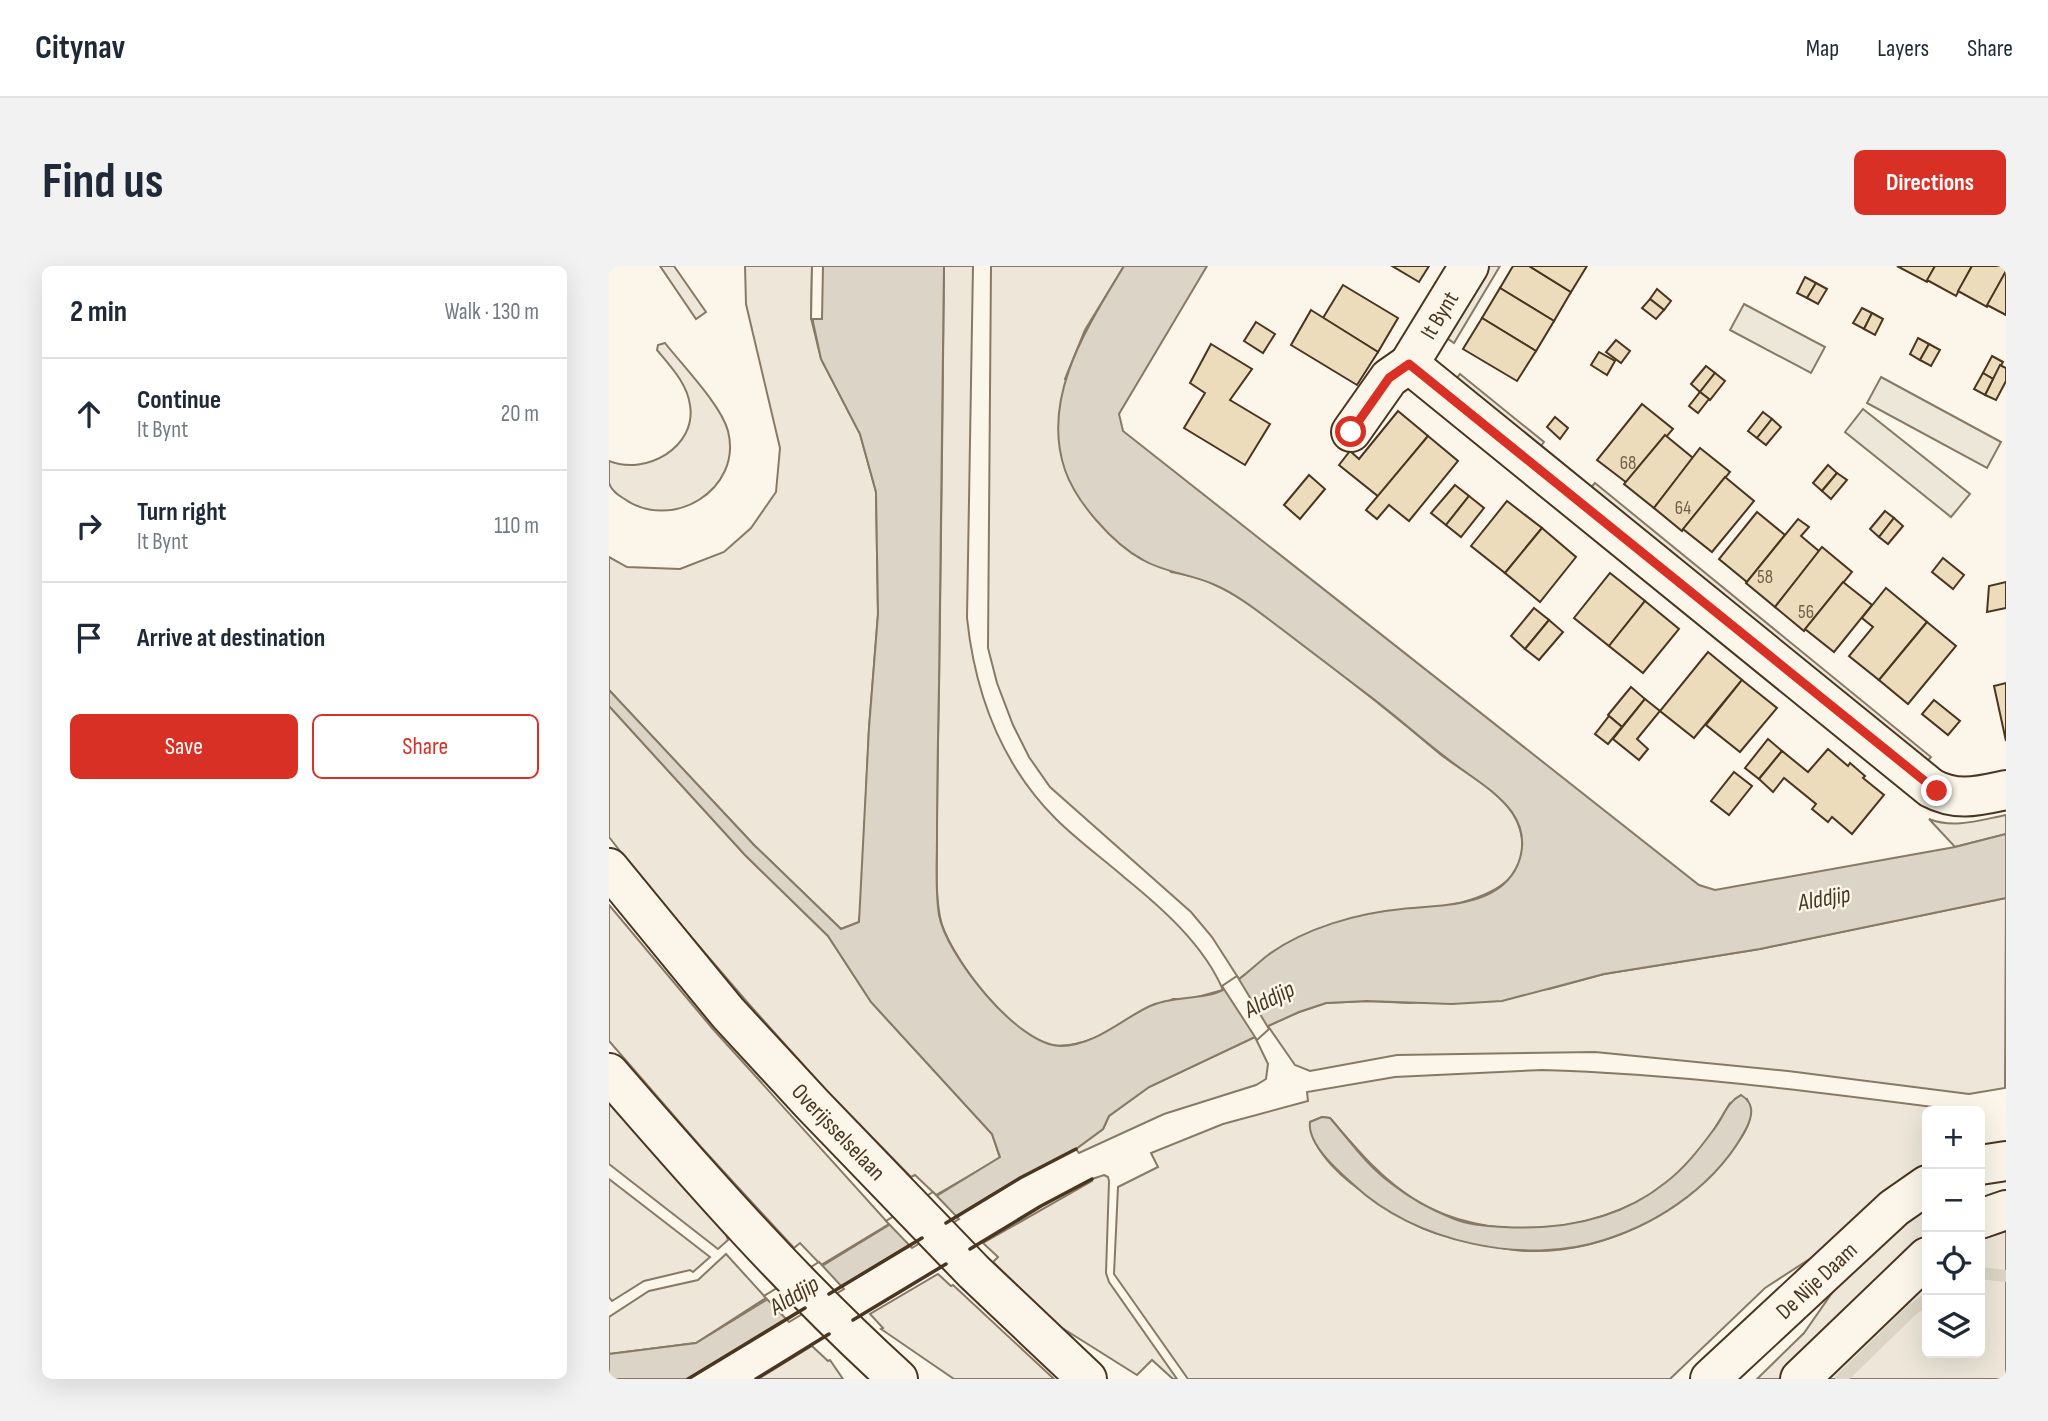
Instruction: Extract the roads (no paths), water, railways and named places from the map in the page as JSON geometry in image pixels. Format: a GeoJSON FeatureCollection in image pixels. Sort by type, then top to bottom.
{"type":"FeatureCollection","features":[{"type":"Feature","properties":{"kind":"street","name":"It Bynt"},"geometry":{"type":"LineString","coordinates":[[1351,432],[1389,378],[1409,364],[1469,266]]}},
{"type":"Feature","properties":{"kind":"street","name":"It Bynt"},"geometry":{"type":"LineString","coordinates":[[1409,364],[1931,788],[1956,798],[1971,798],[2006,790]]}},
{"type":"Feature","properties":{"kind":"street","name":"Overijsselselaan"},"geometry":{"type":"LineString","coordinates":[[609,868],[728,1013],[892,1189],[974,1272],[1087,1379]]}},
{"type":"Feature","properties":{"kind":"street"},"geometry":{"type":"LineString","coordinates":[[609,1073],[685,1161],[776,1259],[858,1343],[898,1379]]}},
{"type":"Feature","properties":{"kind":"street"},"geometry":{"type":"LineString","coordinates":[[1985,1165],[2006,1161]]}},
{"type":"Feature","properties":{"kind":"street","name":"De Nije Daam"},"geometry":{"type":"LineString","coordinates":[[1710,1379],[1894,1208],[1922,1188]]}},
{"type":"Feature","properties":{"kind":"street"},"geometry":{"type":"LineString","coordinates":[[1985,1217],[2006,1209]]}},
{"type":"Feature","properties":{"kind":"street"},"geometry":{"type":"LineString","coordinates":[[1800,1379],[1922,1262]]}},
{"type":"Feature","properties":{"kind":"water","name":"Alddjip"},"geometry":{"type":"Polygon","coordinates":[[[814,266],[944,266],[937,800],[939,915],[944,932],[955,952],[987,996],[1005,1015],[1044,1042],[1061,1046],[1085,1042],[1150,1006],[1169,1000],[1216,993],[1237,981],[1283,945],[1332,923],[1368,914],[1452,904],[1484,896],[1498,889],[1509,878],[1522,851],[1521,831],[1516,818],[1489,789],[1240,599],[1215,585],[1160,568],[1131,553],[1097,521],[1078,495],[1065,470],[1059,443],[1063,389],[1083,338],[1124,266],[1207,266],[1119,414],[1123,431],[1699,885],[1715,890],[1955,847],[2006,834],[2006,898],[1760,949],[1604,974],[1502,1001],[1452,1004],[1367,1001],[1326,1003],[1299,1012],[1268,1026],[1255,1037],[1149,1087],[1109,1116],[1103,1129],[1076,1149],[1020,1178],[688,1379],[609,1379],[609,1354],[696,1343],[1000,1157],[992,1134],[871,1002],[828,936],[745,855],[609,706],[609,690],[754,845],[841,929],[859,922],[878,614],[876,492],[860,434],[821,359],[813,322],[814,266]]]}},
{"type":"Feature","properties":{"kind":"water"},"geometry":{"type":"Polygon","coordinates":[[[1741,1095],[1751,1109],[1747,1127],[1721,1165],[1687,1197],[1647,1222],[1604,1240],[1573,1247],[1540,1250],[1472,1244],[1407,1221],[1379,1205],[1340,1172],[1318,1148],[1310,1130],[1310,1122],[1322,1117],[1330,1118],[1383,1177],[1413,1199],[1444,1215],[1484,1226],[1547,1227],[1609,1214],[1647,1196],[1686,1164],[1715,1128],[1729,1105],[1741,1095]]]}},
{"type":"Feature","properties":{"kind":"waterway"},"geometry":{"type":"LineString","coordinates":[[1985,1274],[2006,1276]]}},
{"type":"Feature","properties":{"kind":"waterway"},"geometry":{"type":"LineString","coordinates":[[1841,1379],[1922,1303]]}}]}
